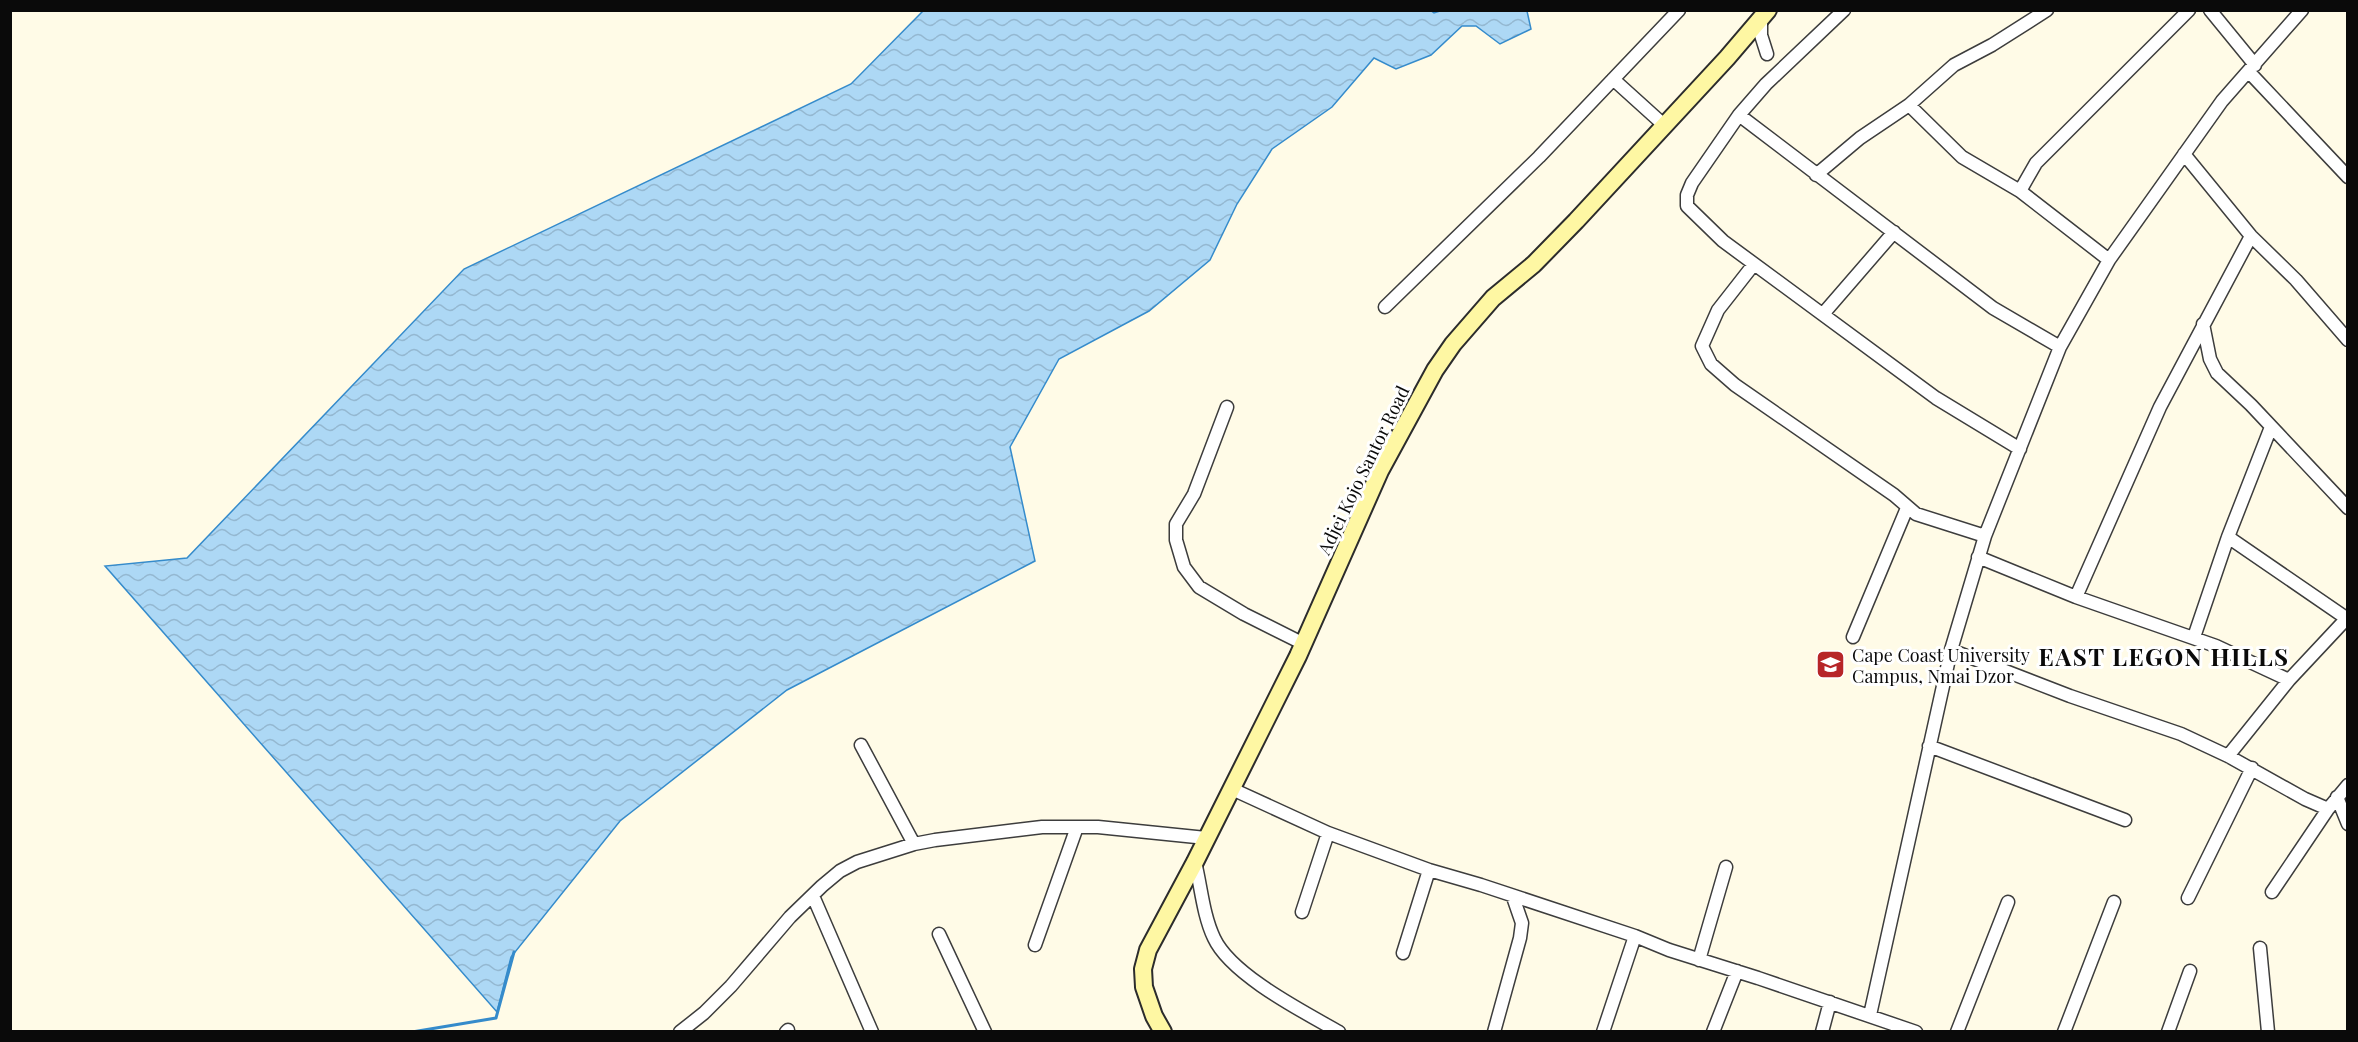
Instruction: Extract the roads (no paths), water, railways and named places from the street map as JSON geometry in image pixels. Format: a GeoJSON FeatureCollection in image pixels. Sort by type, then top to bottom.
{"type":"FeatureCollection","features":[{"type":"Feature","properties":{"kind":"street"},"geometry":{"type":"LineString","coordinates":[[1384,307],[1539,157],[1679,10]]}},
{"type":"Feature","properties":{"kind":"street"},"geometry":{"type":"LineString","coordinates":[[1844,10],[1773,77],[1739,115],[1692,183],[1687,195],[1687,206],[1723,241],[1936,398],[2020,449]]}},
{"type":"Feature","properties":{"kind":"street"},"geometry":{"type":"LineString","coordinates":[[1816,176],[1860,138],[1909,105],[1954,65],[1992,45],[2047,10]]}},
{"type":"Feature","properties":{"kind":"street"},"geometry":{"type":"LineString","coordinates":[[2020,191],[2036,163],[2189,10]]}},
{"type":"Feature","properties":{"kind":"street"},"geometry":{"type":"LineString","coordinates":[[2210,10],[2252,69],[2348,177]]}},
{"type":"Feature","properties":{"kind":"street"},"geometry":{"type":"LineString","coordinates":[[1870,1015],[1951,650],[1985,536],[2060,348],[2109,260],[2184,154],[2222,101],[2302,10]]}},
{"type":"Feature","properties":{"kind":"street"},"geometry":{"type":"LineString","coordinates":[[1764,14],[1761,35],[1767,54]]}},
{"type":"Feature","properties":{"kind":"street","name":"Adjei Kojo Santor Road"},"geometry":{"type":"LineString","coordinates":[[1163,1032],[1148,1000],[1143,969],[1148,950],[1195,862],[1298,656],[1380,471],[1411,412],[1453,344],[1493,298],[1534,264],[1665,126],[1764,14]]}},
{"type":"Feature","properties":{"kind":"street"},"geometry":{"type":"LineString","coordinates":[[1613,79],[1665,126]]}},
{"type":"Feature","properties":{"kind":"street"},"geometry":{"type":"LineString","coordinates":[[1909,105],[1962,157],[2020,191],[2109,260]]}},
{"type":"Feature","properties":{"kind":"street"},"geometry":{"type":"LineString","coordinates":[[1739,115],[1816,176],[1993,308],[2060,348]]}},
{"type":"Feature","properties":{"kind":"street"},"geometry":{"type":"LineString","coordinates":[[2184,154],[2251,236],[2296,280],[2348,340]]}},
{"type":"Feature","properties":{"kind":"street"},"geometry":{"type":"LineString","coordinates":[[1822,314],[1894,232]]}},
{"type":"Feature","properties":{"kind":"street"},"geometry":{"type":"LineString","coordinates":[[2076,597],[2160,406],[2251,236]]}},
{"type":"Feature","properties":{"kind":"street"},"geometry":{"type":"LineString","coordinates":[[1754,264],[1718,310],[1702,346],[1711,364],[1735,385],[1894,495],[1907,508],[1924,517],[1985,536]]}},
{"type":"Feature","properties":{"kind":"street"},"geometry":{"type":"LineString","coordinates":[[2203,324],[2210,359],[2217,373],[2251,405],[2348,508]]}},
{"type":"Feature","properties":{"kind":"street"},"geometry":{"type":"LineString","coordinates":[[1227,407],[1194,494],[1176,524],[1176,540],[1184,567],[1199,587],[1244,614],[1302,643]]}},
{"type":"Feature","properties":{"kind":"street"},"geometry":{"type":"LineString","coordinates":[[2193,637],[2228,537],[2271,427]]}},
{"type":"Feature","properties":{"kind":"street"},"geometry":{"type":"LineString","coordinates":[[1853,637],[1907,508]]}},
{"type":"Feature","properties":{"kind":"street"},"geometry":{"type":"LineString","coordinates":[[2228,537],[2347,618],[2289,680],[2228,756]]}},
{"type":"Feature","properties":{"kind":"street"},"geometry":{"type":"LineString","coordinates":[[1978,557],[2076,597],[2193,637],[2289,680]]}},
{"type":"Feature","properties":{"kind":"street"},"geometry":{"type":"LineString","coordinates":[[1951,650],[2070,696],[2181,734],[2252,768],[2295,794],[2328,809]]}},
{"type":"Feature","properties":{"kind":"street"},"geometry":{"type":"LineString","coordinates":[[861,745],[914,844]]}},
{"type":"Feature","properties":{"kind":"street"},"geometry":{"type":"LineString","coordinates":[[1929,746],[2125,820]]}},
{"type":"Feature","properties":{"kind":"street"},"geometry":{"type":"LineString","coordinates":[[2188,898],[2252,768]]}},
{"type":"Feature","properties":{"kind":"street"},"geometry":{"type":"LineString","coordinates":[[2272,892],[2328,809],[2348,785]]}},
{"type":"Feature","properties":{"kind":"street"},"geometry":{"type":"LineString","coordinates":[[1232,789],[1328,833],[1430,870],[1462,878],[1916,1032]]}},
{"type":"Feature","properties":{"kind":"street"},"geometry":{"type":"LineString","coordinates":[[2337,797],[2348,824]]}},
{"type":"Feature","properties":{"kind":"street"},"geometry":{"type":"LineString","coordinates":[[680,1032],[704,1013],[731,986],[790,917],[840,871],[857,862],[914,844],[1042,827],[1132,830],[1206,838]]}},
{"type":"Feature","properties":{"kind":"street"},"geometry":{"type":"LineString","coordinates":[[1035,945],[1077,828]]}},
{"type":"Feature","properties":{"kind":"street"},"geometry":{"type":"LineString","coordinates":[[1302,912],[1328,833]]}},
{"type":"Feature","properties":{"kind":"street"},"geometry":{"type":"LineString","coordinates":[[1195,862],[1209,926],[1222,953],[1234,965],[1281,997],[1339,1032]]}},
{"type":"Feature","properties":{"kind":"street"},"geometry":{"type":"LineString","coordinates":[[1699,960],[1726,867]]}},
{"type":"Feature","properties":{"kind":"street"},"geometry":{"type":"LineString","coordinates":[[1403,953],[1430,870]]}},
{"type":"Feature","properties":{"kind":"street"},"geometry":{"type":"LineString","coordinates":[[813,896],[872,1032]]}},
{"type":"Feature","properties":{"kind":"street"},"geometry":{"type":"LineString","coordinates":[[1494,1032],[1520,938],[1521,923],[1514,897]]}},
{"type":"Feature","properties":{"kind":"street"},"geometry":{"type":"LineString","coordinates":[[1957,1032],[2008,902]]}},
{"type":"Feature","properties":{"kind":"street"},"geometry":{"type":"LineString","coordinates":[[2064,1032],[2114,902]]}},
{"type":"Feature","properties":{"kind":"street"},"geometry":{"type":"LineString","coordinates":[[939,934],[985,1032]]}},
{"type":"Feature","properties":{"kind":"street"},"geometry":{"type":"LineString","coordinates":[[1603,1032],[1635,936]]}},
{"type":"Feature","properties":{"kind":"street"},"geometry":{"type":"LineString","coordinates":[[2260,948],[2268,1032]]}},
{"type":"Feature","properties":{"kind":"street"},"geometry":{"type":"LineString","coordinates":[[1713,1032],[1737,971]]}},
{"type":"Feature","properties":{"kind":"street"},"geometry":{"type":"LineString","coordinates":[[2168,1032],[2190,971]]}},
{"type":"Feature","properties":{"kind":"street"},"geometry":{"type":"LineString","coordinates":[[1822,1032],[1830,1002]]}},
{"type":"Feature","properties":{"kind":"water"},"geometry":{"type":"Polygon","coordinates":[[[1430,10],[1434,13],[1443,10],[1527,11],[1531,29],[1500,44],[1476,26],[1462,26],[1431,55],[1396,69],[1374,58],[1332,107],[1272,149],[1237,204],[1210,260],[1149,311],[1059,359],[1010,447],[1035,561],[787,690],[620,821],[511,957],[497,1012],[105,566],[187,558],[464,269],[851,84],[923,11],[1430,10]]]}},
{"type":"Feature","properties":{"kind":"waterway"},"geometry":{"type":"LineString","coordinates":[[412,1032],[496,1018],[514,952]]}},
{"type":"Feature","properties":{"kind":"place","name":"Cape Coast University Campus, Nmai Dzor"},"geometry":{"type":"Point","coordinates":[1831,665]}},
{"type":"Feature","properties":{"kind":"district","name":"EAST LEGON HILLS"},"geometry":{"type":"Point","coordinates":[2164,656]}}]}
